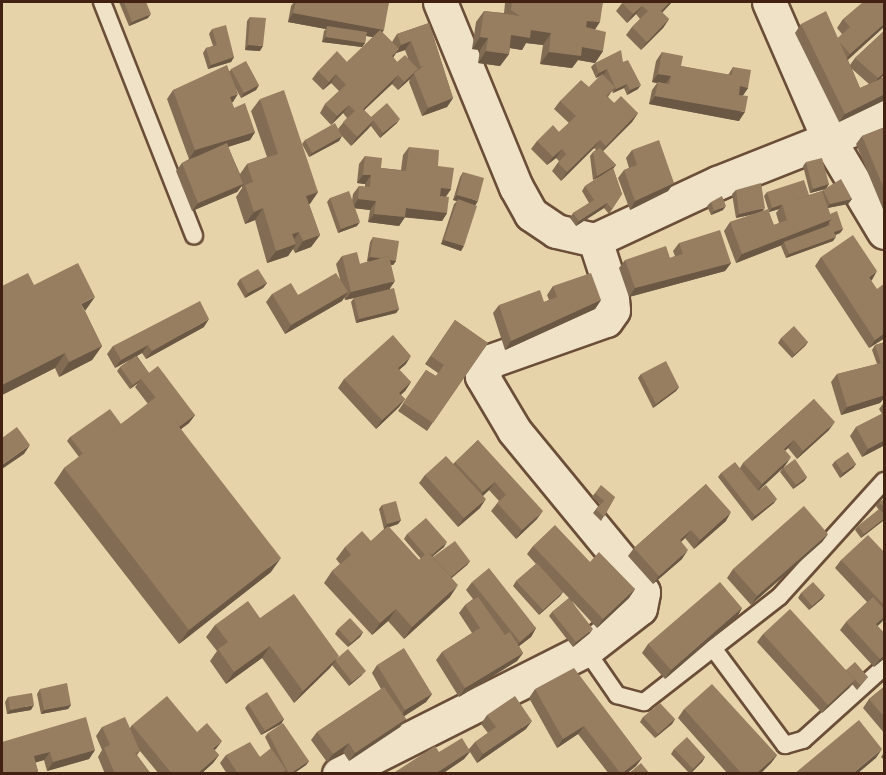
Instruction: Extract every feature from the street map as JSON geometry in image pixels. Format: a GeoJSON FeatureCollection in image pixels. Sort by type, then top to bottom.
{"type":"FeatureCollection","features":[{"type":"Feature","properties":{"kind":"street"},"geometry":{"type":"LineString","coordinates":[[440,2],[498,149],[531,214],[556,231],[595,240],[717,183],[885,117]]}},
{"type":"Feature","properties":{"kind":"street"},"geometry":{"type":"LineString","coordinates":[[769,2],[829,140],[885,232]]}},
{"type":"Feature","properties":{"kind":"street"},"geometry":{"type":"LineString","coordinates":[[339,774],[586,650],[640,608],[643,592],[514,430],[482,376],[490,361],[606,320],[614,310],[611,289],[595,240]]}},
{"type":"Feature","properties":{"kind":"lane"},"geometry":{"type":"LineString","coordinates":[[102,2],[194,236]]}},
{"type":"Feature","properties":{"kind":"lane"},"geometry":{"type":"LineString","coordinates":[[586,650],[617,695],[644,702],[780,596],[885,481]]}},
{"type":"Feature","properties":{"kind":"lane"},"geometry":{"type":"LineString","coordinates":[[713,648],[785,745],[803,740],[885,667]]}},
{"type":"Feature","properties":{"kind":"building"},"geometry":{"type":"Polygon","coordinates":[[[124,2],[146,2],[151,14],[132,22],[124,2]]]}},
{"type":"Feature","properties":{"kind":"building"},"geometry":{"type":"Polygon","coordinates":[[[296,2],[389,2],[384,30],[293,13],[296,2]]]}},
{"type":"Feature","properties":{"kind":"building"},"geometry":{"type":"Polygon","coordinates":[[[512,2],[603,2],[600,22],[587,21],[586,27],[606,32],[603,51],[582,47],[581,56],[549,52],[551,33],[531,30],[530,38],[511,35],[509,54],[486,51],[488,38],[480,37],[484,11],[520,16],[511,10],[512,2]]]}},
{"type":"Feature","properties":{"kind":"building"},"geometry":{"type":"Polygon","coordinates":[[[623,2],[670,2],[661,11],[669,19],[647,42],[632,27],[648,11],[642,6],[633,14],[623,2]]]}},
{"type":"Feature","properties":{"kind":"building"},"geometry":{"type":"Polygon","coordinates":[[[863,2],[885,2],[885,23],[850,54],[837,39],[850,27],[843,19],[863,2]]]}},
{"type":"Feature","properties":{"kind":"building"},"geometry":{"type":"Polygon","coordinates":[[[826,11],[860,88],[885,77],[885,94],[845,114],[801,24],[826,11]]]}},
{"type":"Feature","properties":{"kind":"building"},"geometry":{"type":"Polygon","coordinates":[[[250,17],[266,18],[263,46],[248,45],[250,17]]]}},
{"type":"Feature","properties":{"kind":"building"},"geometry":{"type":"Polygon","coordinates":[[[429,23],[453,98],[428,108],[414,73],[425,65],[421,67],[411,41],[401,45],[397,34],[429,23]]]}},
{"type":"Feature","properties":{"kind":"building"},"geometry":{"type":"Polygon","coordinates":[[[226,25],[234,57],[211,65],[206,48],[217,45],[212,29],[226,25]]]}},
{"type":"Feature","properties":{"kind":"building"},"geometry":{"type":"Polygon","coordinates":[[[327,26],[367,32],[365,43],[326,37],[327,26]]]}},
{"type":"Feature","properties":{"kind":"building"},"geometry":{"type":"Polygon","coordinates":[[[380,30],[399,49],[392,56],[397,62],[405,55],[418,69],[404,82],[398,75],[363,109],[374,120],[357,137],[343,122],[355,111],[349,105],[337,116],[325,104],[346,85],[336,74],[329,82],[318,71],[337,51],[347,62],[380,30]]]}},
{"type":"Feature","properties":{"kind":"building"},"geometry":{"type":"Polygon","coordinates":[[[885,30],[885,72],[878,78],[855,58],[885,30]]]}},
{"type":"Feature","properties":{"kind":"building"},"geometry":{"type":"Polygon","coordinates":[[[621,50],[623,62],[628,60],[641,85],[630,90],[627,84],[616,89],[607,69],[599,73],[595,63],[621,50]]]}},
{"type":"Feature","properties":{"kind":"building"},"geometry":{"type":"Polygon","coordinates":[[[662,52],[683,56],[681,66],[732,75],[733,67],[751,70],[748,88],[740,86],[739,95],[748,96],[745,112],[655,96],[658,82],[669,84],[671,76],[658,74],[662,52]]]}},
{"type":"Feature","properties":{"kind":"building"},"geometry":{"type":"Polygon","coordinates":[[[246,61],[259,85],[244,93],[231,69],[246,61]]]}},
{"type":"Feature","properties":{"kind":"building"},"geometry":{"type":"Polygon","coordinates":[[[227,65],[238,94],[230,97],[234,108],[245,103],[255,132],[195,150],[173,90],[227,65]]]}},
{"type":"Feature","properties":{"kind":"building"},"geometry":{"type":"Polygon","coordinates":[[[602,74],[615,87],[606,96],[614,103],[621,96],[638,113],[606,146],[600,140],[567,172],[558,163],[566,154],[562,149],[553,157],[537,141],[553,125],[559,132],[576,116],[560,101],[581,80],[589,87],[602,74]]]}},
{"type":"Feature","properties":{"kind":"building"},"geometry":{"type":"Polygon","coordinates":[[[284,90],[318,192],[306,196],[320,235],[303,241],[299,232],[292,234],[296,244],[276,251],[263,208],[254,212],[245,185],[253,182],[247,164],[278,154],[260,99],[284,90]]]}},
{"type":"Feature","properties":{"kind":"building"},"geometry":{"type":"Polygon","coordinates":[[[387,103],[400,119],[383,133],[371,117],[387,103]]]}},
{"type":"Feature","properties":{"kind":"building"},"geometry":{"type":"Polygon","coordinates":[[[335,123],[342,136],[312,153],[305,140],[335,123]]]}},
{"type":"Feature","properties":{"kind":"building"},"geometry":{"type":"Polygon","coordinates":[[[885,127],[885,191],[862,136],[885,127]]]}},
{"type":"Feature","properties":{"kind":"building"},"geometry":{"type":"Polygon","coordinates":[[[659,140],[674,183],[635,201],[624,170],[637,165],[632,150],[659,140]]]}},
{"type":"Feature","properties":{"kind":"building"},"geometry":{"type":"Polygon","coordinates":[[[227,143],[243,184],[198,203],[182,163],[227,143]]]}},
{"type":"Feature","properties":{"kind":"building"},"geometry":{"type":"Polygon","coordinates":[[[409,147],[439,150],[438,166],[454,168],[451,189],[441,188],[440,196],[449,197],[447,213],[406,208],[405,217],[374,214],[376,201],[358,199],[359,186],[370,187],[371,175],[363,175],[365,156],[382,158],[381,168],[406,171],[409,147]]]}},
{"type":"Feature","properties":{"kind":"building"},"geometry":{"type":"Polygon","coordinates":[[[600,148],[616,165],[597,176],[593,152],[600,148]]]}},
{"type":"Feature","properties":{"kind":"building"},"geometry":{"type":"Polygon","coordinates":[[[822,158],[829,184],[813,189],[806,162],[822,158]]]}},
{"type":"Feature","properties":{"kind":"building"},"geometry":{"type":"Polygon","coordinates":[[[613,168],[622,194],[612,209],[607,203],[579,221],[573,213],[594,200],[585,186],[613,168]]]}},
{"type":"Feature","properties":{"kind":"building"},"geometry":{"type":"Polygon","coordinates":[[[463,172],[484,178],[478,201],[457,195],[463,172]]]}},
{"type":"Feature","properties":{"kind":"building"},"geometry":{"type":"Polygon","coordinates":[[[841,179],[852,199],[830,204],[823,190],[841,179]]]}},
{"type":"Feature","properties":{"kind":"building"},"geometry":{"type":"Polygon","coordinates":[[[804,180],[809,195],[772,208],[767,192],[804,180]]]}},
{"type":"Feature","properties":{"kind":"building"},"geometry":{"type":"Polygon","coordinates":[[[761,183],[765,208],[739,214],[736,190],[761,183]]]}},
{"type":"Feature","properties":{"kind":"building"},"geometry":{"type":"Polygon","coordinates":[[[349,191],[360,222],[341,229],[330,198],[349,191]]]}},
{"type":"Feature","properties":{"kind":"building"},"geometry":{"type":"Polygon","coordinates":[[[822,191],[832,219],[742,254],[730,222],[768,209],[774,225],[787,220],[782,204],[822,191]]]}},
{"type":"Feature","properties":{"kind":"building"},"geometry":{"type":"Polygon","coordinates":[[[722,196],[726,206],[714,211],[711,202],[722,196]]]}},
{"type":"Feature","properties":{"kind":"building"},"geometry":{"type":"Polygon","coordinates":[[[458,199],[477,206],[464,246],[444,240],[458,199]]]}},
{"type":"Feature","properties":{"kind":"building"},"geometry":{"type":"Polygon","coordinates":[[[837,211],[843,229],[834,232],[836,237],[789,254],[784,242],[830,225],[829,222],[832,219],[830,214],[837,211]]]}},
{"type":"Feature","properties":{"kind":"building"},"geometry":{"type":"Polygon","coordinates":[[[720,230],[731,263],[635,288],[625,260],[666,246],[670,258],[683,254],[679,243],[720,230]]]}},
{"type":"Feature","properties":{"kind":"building"},"geometry":{"type":"Polygon","coordinates":[[[853,235],[877,271],[869,277],[877,289],[885,283],[885,333],[875,340],[821,257],[853,235]]]}},
{"type":"Feature","properties":{"kind":"building"},"geometry":{"type":"Polygon","coordinates":[[[373,237],[399,241],[396,261],[390,260],[389,256],[370,257],[373,237]]]}},
{"type":"Feature","properties":{"kind":"building"},"geometry":{"type":"Polygon","coordinates":[[[357,252],[360,264],[389,256],[395,281],[351,292],[342,256],[357,252]]]}},
{"type":"Feature","properties":{"kind":"building"},"geometry":{"type":"Polygon","coordinates":[[[78,263],[95,297],[81,304],[102,346],[69,362],[65,353],[2,385],[2,286],[28,273],[34,285],[78,263]]]}},
{"type":"Feature","properties":{"kind":"building"},"geometry":{"type":"Polygon","coordinates":[[[258,269],[267,283],[248,293],[240,279],[258,269]]]}},
{"type":"Feature","properties":{"kind":"building"},"geometry":{"type":"Polygon","coordinates":[[[336,273],[348,292],[291,325],[272,294],[291,283],[298,295],[336,273]]]}},
{"type":"Feature","properties":{"kind":"building"},"geometry":{"type":"Polygon","coordinates":[[[591,273],[601,300],[511,341],[499,305],[540,290],[544,302],[557,297],[553,286],[591,273]]]}},
{"type":"Feature","properties":{"kind":"building"},"geometry":{"type":"Polygon","coordinates":[[[394,288],[399,309],[359,319],[354,298],[394,288]]]}},
{"type":"Feature","properties":{"kind":"building"},"geometry":{"type":"Polygon","coordinates":[[[200,301],[209,319],[152,351],[148,345],[121,360],[113,346],[200,301]]]}},
{"type":"Feature","properties":{"kind":"building"},"geometry":{"type":"Polygon","coordinates":[[[455,320],[488,343],[433,423],[403,403],[426,370],[436,376],[444,365],[431,356],[455,320]]]}},
{"type":"Feature","properties":{"kind":"building"},"geometry":{"type":"Polygon","coordinates":[[[794,326],[808,342],[795,354],[781,338],[794,326]]]}},
{"type":"Feature","properties":{"kind":"building"},"geometry":{"type":"Polygon","coordinates":[[[393,335],[411,356],[398,368],[411,382],[399,393],[405,399],[382,420],[344,379],[393,335]]]}},
{"type":"Feature","properties":{"kind":"building"},"geometry":{"type":"Polygon","coordinates":[[[885,342],[885,362],[881,363],[875,345],[885,342]]]}},
{"type":"Feature","properties":{"kind":"building"},"geometry":{"type":"Polygon","coordinates":[[[136,356],[149,373],[133,385],[120,367],[136,356]]]}},
{"type":"Feature","properties":{"kind":"building"},"geometry":{"type":"Polygon","coordinates":[[[666,361],[679,387],[656,404],[641,374],[666,361]]]}},
{"type":"Feature","properties":{"kind":"building"},"geometry":{"type":"Polygon","coordinates":[[[885,362],[885,382],[883,383],[885,395],[847,407],[837,374],[885,362]]]}},
{"type":"Feature","properties":{"kind":"building"},"geometry":{"type":"Polygon","coordinates":[[[158,366],[195,415],[179,427],[141,379],[158,366]]]}},
{"type":"Feature","properties":{"kind":"building"},"geometry":{"type":"Polygon","coordinates":[[[156,397],[281,558],[189,630],[64,468],[156,397]]]}},
{"type":"Feature","properties":{"kind":"building"},"geometry":{"type":"Polygon","coordinates":[[[814,399],[835,422],[803,451],[794,440],[784,449],[791,457],[762,484],[743,463],[814,399]]]}},
{"type":"Feature","properties":{"kind":"building"},"geometry":{"type":"Polygon","coordinates":[[[110,409],[121,424],[83,454],[70,437],[110,409]]]}},
{"type":"Feature","properties":{"kind":"building"},"geometry":{"type":"Polygon","coordinates":[[[885,412],[885,440],[868,449],[856,427],[885,412]]]}},
{"type":"Feature","properties":{"kind":"building"},"geometry":{"type":"Polygon","coordinates":[[[17,427],[30,445],[2,465],[2,438],[17,427]]]}},
{"type":"Feature","properties":{"kind":"building"},"geometry":{"type":"Polygon","coordinates":[[[478,440],[543,511],[522,530],[497,503],[506,495],[495,482],[483,492],[455,462],[478,440]]]}},
{"type":"Feature","properties":{"kind":"building"},"geometry":{"type":"Polygon","coordinates":[[[848,452],[856,464],[843,473],[835,461],[848,452]]]}},
{"type":"Feature","properties":{"kind":"building"},"geometry":{"type":"Polygon","coordinates":[[[446,456],[486,499],[464,518],[425,475],[446,456]]]}},
{"type":"Feature","properties":{"kind":"building"},"geometry":{"type":"Polygon","coordinates":[[[795,459],[807,477],[796,485],[783,468],[795,459]]]}},
{"type":"Feature","properties":{"kind":"building"},"geometry":{"type":"Polygon","coordinates":[[[735,462],[758,491],[766,485],[777,499],[755,516],[721,473],[735,462]]]}},
{"type":"Feature","properties":{"kind":"building"},"geometry":{"type":"Polygon","coordinates":[[[706,484],[731,512],[700,540],[691,530],[680,540],[688,550],[659,576],[634,548],[706,484]]]}},
{"type":"Feature","properties":{"kind":"building"},"geometry":{"type":"Polygon","coordinates":[[[601,485],[615,497],[604,517],[596,509],[604,501],[595,493],[601,485]]]}},
{"type":"Feature","properties":{"kind":"building"},"geometry":{"type":"Polygon","coordinates":[[[885,499],[885,509],[879,502],[885,499]]]}},
{"type":"Feature","properties":{"kind":"building"},"geometry":{"type":"Polygon","coordinates":[[[396,501],[401,520],[387,524],[382,505],[396,501]]]}},
{"type":"Feature","properties":{"kind":"building"},"geometry":{"type":"Polygon","coordinates":[[[804,506],[828,534],[757,596],[733,569],[804,506]]]}},
{"type":"Feature","properties":{"kind":"building"},"geometry":{"type":"Polygon","coordinates":[[[879,509],[885,518],[864,534],[858,526],[879,509]]]}},
{"type":"Feature","properties":{"kind":"building"},"geometry":{"type":"Polygon","coordinates":[[[426,518],[447,542],[432,555],[428,552],[425,555],[407,534],[426,518]]]}},
{"type":"Feature","properties":{"kind":"building"},"geometry":{"type":"Polygon","coordinates":[[[555,525],[590,562],[599,552],[635,589],[603,619],[533,546],[555,525]]]}},
{"type":"Feature","properties":{"kind":"building"},"geometry":{"type":"Polygon","coordinates":[[[388,526],[419,560],[428,552],[458,585],[412,627],[396,609],[380,623],[332,571],[351,555],[345,547],[362,531],[371,541],[388,526]]]}},
{"type":"Feature","properties":{"kind":"building"},"geometry":{"type":"Polygon","coordinates":[[[868,535],[885,553],[885,606],[841,560],[868,535]]]}},
{"type":"Feature","properties":{"kind":"building"},"geometry":{"type":"Polygon","coordinates":[[[455,541],[470,561],[451,577],[433,557],[455,541]]]}},
{"type":"Feature","properties":{"kind":"building"},"geometry":{"type":"Polygon","coordinates":[[[537,563],[563,592],[543,610],[516,581],[537,563]]]}},
{"type":"Feature","properties":{"kind":"building"},"geometry":{"type":"Polygon","coordinates":[[[489,568],[536,628],[520,642],[472,582],[489,568]]]}},
{"type":"Feature","properties":{"kind":"building"},"geometry":{"type":"Polygon","coordinates":[[[720,582],[742,608],[671,670],[648,644],[720,582]]]}},
{"type":"Feature","properties":{"kind":"building"},"geometry":{"type":"Polygon","coordinates":[[[813,582],[825,595],[812,606],[801,593],[813,582]]]}},
{"type":"Feature","properties":{"kind":"building"},"geometry":{"type":"Polygon","coordinates":[[[294,594],[339,656],[303,691],[270,646],[234,672],[218,649],[228,642],[215,625],[248,601],[260,618],[294,594]]]}},
{"type":"Feature","properties":{"kind":"building"},"geometry":{"type":"Polygon","coordinates":[[[478,597],[505,635],[510,632],[523,653],[465,688],[442,652],[480,628],[465,605],[478,597]]]}},
{"type":"Feature","properties":{"kind":"building"},"geometry":{"type":"Polygon","coordinates":[[[873,597],[885,610],[885,616],[876,624],[885,634],[885,655],[880,659],[846,622],[873,597]]]}},
{"type":"Feature","properties":{"kind":"building"},"geometry":{"type":"Polygon","coordinates":[[[569,598],[593,629],[576,642],[552,612],[569,598]]]}},
{"type":"Feature","properties":{"kind":"building"},"geometry":{"type":"Polygon","coordinates":[[[790,609],[855,680],[828,705],[763,634],[790,609]]]}},
{"type":"Feature","properties":{"kind":"building"},"geometry":{"type":"Polygon","coordinates":[[[350,618],[363,632],[351,643],[338,629],[350,618]]]}},
{"type":"Feature","properties":{"kind":"building"},"geometry":{"type":"Polygon","coordinates":[[[404,648],[432,694],[405,710],[377,665],[404,648]]]}},
{"type":"Feature","properties":{"kind":"building"},"geometry":{"type":"Polygon","coordinates":[[[348,649],[366,671],[352,682],[335,660],[348,649]]]}},
{"type":"Feature","properties":{"kind":"building"},"geometry":{"type":"Polygon","coordinates":[[[855,662],[868,677],[860,685],[846,670],[855,662]]]}},
{"type":"Feature","properties":{"kind":"building"},"geometry":{"type":"Polygon","coordinates":[[[574,668],[642,758],[621,774],[584,726],[563,739],[535,689],[574,668]]]}},
{"type":"Feature","properties":{"kind":"building"},"geometry":{"type":"Polygon","coordinates":[[[67,683],[71,705],[44,710],[40,689],[67,683]]]}},
{"type":"Feature","properties":{"kind":"building"},"geometry":{"type":"Polygon","coordinates":[[[712,684],[777,755],[756,774],[742,774],[684,709],[712,684]]]}},
{"type":"Feature","properties":{"kind":"building"},"geometry":{"type":"Polygon","coordinates":[[[885,686],[885,718],[869,699],[885,686]]]}},
{"type":"Feature","properties":{"kind":"building"},"geometry":{"type":"Polygon","coordinates":[[[384,687],[406,719],[355,753],[349,743],[333,754],[317,732],[384,687]]]}},
{"type":"Feature","properties":{"kind":"building"},"geometry":{"type":"Polygon","coordinates":[[[267,692],[284,719],[265,731],[248,704],[267,692]]]}},
{"type":"Feature","properties":{"kind":"building"},"geometry":{"type":"Polygon","coordinates":[[[32,693],[34,705],[10,710],[8,697],[32,693]]]}},
{"type":"Feature","properties":{"kind":"building"},"geometry":{"type":"Polygon","coordinates":[[[167,696],[197,732],[207,723],[222,741],[213,748],[219,755],[197,774],[172,774],[132,725],[167,696]]]}},
{"type":"Feature","properties":{"kind":"building"},"geometry":{"type":"Polygon","coordinates":[[[515,696],[532,721],[483,754],[475,742],[496,727],[487,715],[515,696]]]}},
{"type":"Feature","properties":{"kind":"building"},"geometry":{"type":"Polygon","coordinates":[[[660,703],[675,719],[658,734],[643,717],[660,703]]]}},
{"type":"Feature","properties":{"kind":"building"},"geometry":{"type":"Polygon","coordinates":[[[86,717],[95,750],[53,762],[50,752],[34,756],[38,771],[29,774],[2,774],[2,742],[86,717]]]}},
{"type":"Feature","properties":{"kind":"building"},"geometry":{"type":"Polygon","coordinates":[[[125,717],[140,751],[135,753],[151,774],[115,774],[104,748],[110,745],[102,727],[125,717]]]}},
{"type":"Feature","properties":{"kind":"building"},"geometry":{"type":"Polygon","coordinates":[[[859,720],[882,749],[852,774],[794,774],[859,720]]]}},
{"type":"Feature","properties":{"kind":"building"},"geometry":{"type":"Polygon","coordinates":[[[283,723],[309,761],[290,774],[268,733],[283,723]]]}},
{"type":"Feature","properties":{"kind":"building"},"geometry":{"type":"Polygon","coordinates":[[[687,737],[705,757],[693,769],[674,749],[687,737]]]}},
{"type":"Feature","properties":{"kind":"building"},"geometry":{"type":"Polygon","coordinates":[[[462,738],[470,751],[435,774],[392,774],[435,746],[439,752],[462,738]]]}},
{"type":"Feature","properties":{"kind":"building"},"geometry":{"type":"Polygon","coordinates":[[[250,742],[260,757],[271,748],[286,770],[280,774],[238,774],[226,755],[250,742]]]}},
{"type":"Feature","properties":{"kind":"building"},"geometry":{"type":"Polygon","coordinates":[[[641,763],[650,774],[628,774],[641,763]]]}}]}
